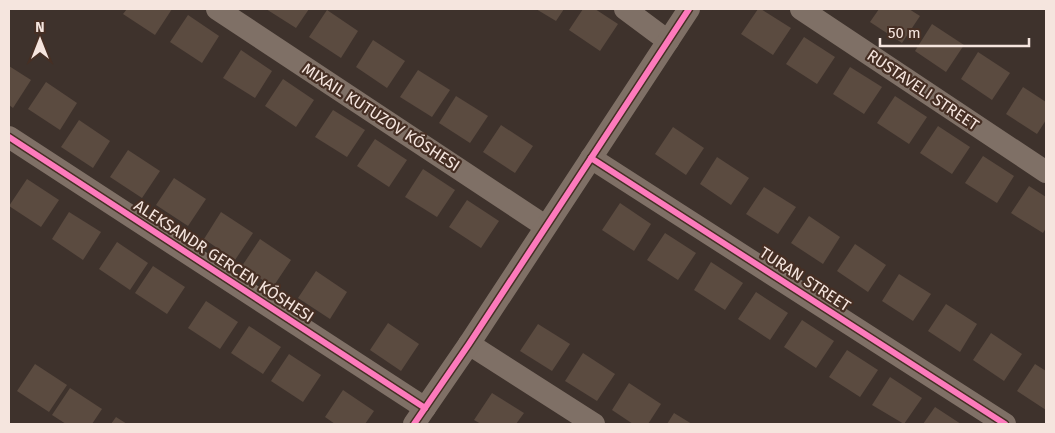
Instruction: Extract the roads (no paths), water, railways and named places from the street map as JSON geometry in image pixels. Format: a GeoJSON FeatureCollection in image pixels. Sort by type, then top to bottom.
{"type":"FeatureCollection","features":[{"type":"Feature","properties":{"kind":"street","name":"MIXAIL KUTUZOV KÓSHESI"},"geometry":{"type":"LineString","coordinates":[[217,9],[545,226]]}},
{"type":"Feature","properties":{"kind":"street"},"geometry":{"type":"LineString","coordinates":[[625,9],[668,41]]}},
{"type":"Feature","properties":{"kind":"street"},"geometry":{"type":"LineString","coordinates":[[420,416],[690,9]]}},
{"type":"Feature","properties":{"kind":"street","name":"RUSTAVELI STREET"},"geometry":{"type":"LineString","coordinates":[[801,9],[1046,172]]}},
{"type":"Feature","properties":{"kind":"street","name":"ALEKSANDR GERCEN KÓSHESI"},"geometry":{"type":"LineString","coordinates":[[9,136],[420,416]]}},
{"type":"Feature","properties":{"kind":"street","name":"TURAN STREET"},"geometry":{"type":"LineString","coordinates":[[591,158],[1005,424]]}},
{"type":"Feature","properties":{"kind":"street"},"geometry":{"type":"LineString","coordinates":[[469,344],[594,424]]}}]}
